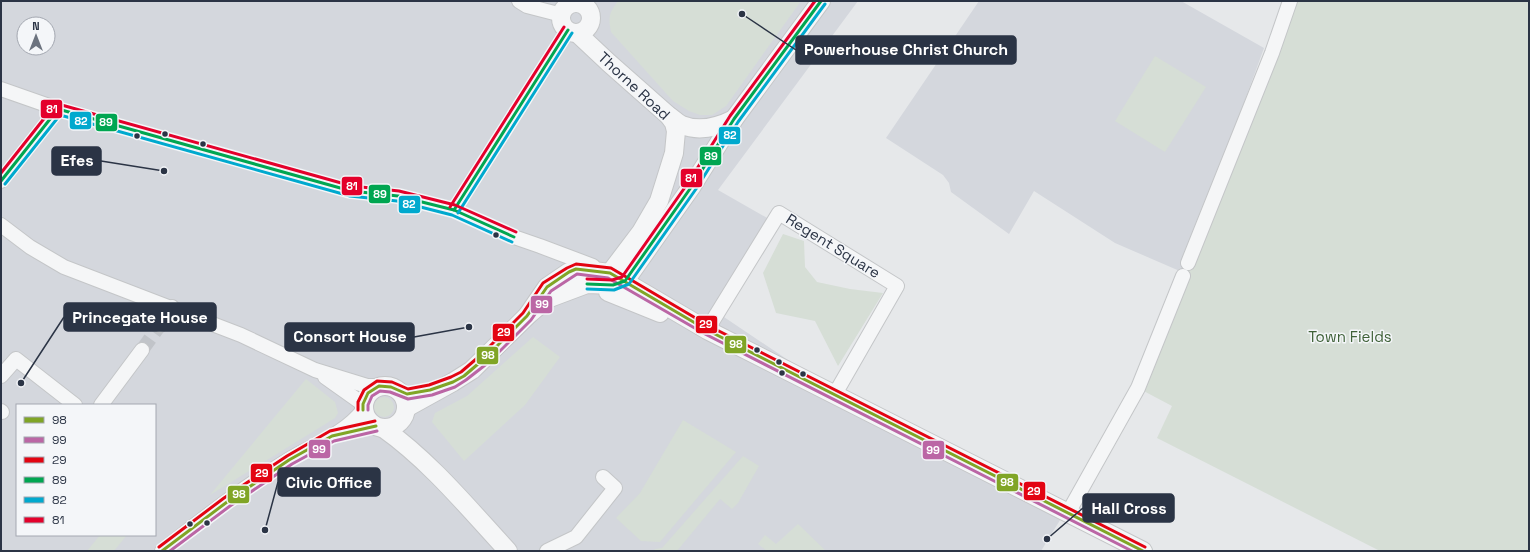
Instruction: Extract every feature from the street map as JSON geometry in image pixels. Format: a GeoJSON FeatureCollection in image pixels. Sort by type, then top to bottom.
{"type":"FeatureCollection","features":[{"type":"Feature","properties":{"kind":"street"},"geometry":{"type":"LineString","coordinates":[[454,210],[569,26],[564,9],[568,6],[581,2],[591,16],[590,21],[585,29],[569,26],[519,1]]}},
{"type":"Feature","properties":{"kind":"street"},"geometry":{"type":"LineString","coordinates":[[616,284],[692,186],[734,119],[821,1]]}},
{"type":"Feature","properties":{"kind":"street"},"geometry":{"type":"LineString","coordinates":[[1068,513],[1138,388],[1272,53],[1290,1]]}},
{"type":"Feature","properties":{"kind":"street","name":"Thorne Road"},"geometry":{"type":"LineString","coordinates":[[569,26],[608,63],[669,116],[674,123],[676,131],[674,153],[659,201],[641,232],[616,284]]}},
{"type":"Feature","properties":{"kind":"street"},"geometry":{"type":"LineString","coordinates":[[1,90],[58,109],[351,191],[398,196],[454,210],[514,237],[540,246],[1143,551]]}},
{"type":"Feature","properties":{"kind":"street"},"geometry":{"type":"LineString","coordinates":[[1,181],[58,109]]}},
{"type":"Feature","properties":{"kind":"street"},"geometry":{"type":"LineString","coordinates":[[669,116],[682,125],[698,128],[711,128],[723,125],[734,119]]}},
{"type":"Feature","properties":{"kind":"street","name":"Regent Square"},"geometry":{"type":"LineString","coordinates":[[707,330],[779,212],[897,286],[835,394]]}},
{"type":"Feature","properties":{"kind":"street"},"geometry":{"type":"LineString","coordinates":[[1,225],[30,247],[64,267],[172,307],[241,335],[315,370],[367,386],[385,385],[407,394],[430,390],[454,382]]}},
{"type":"Feature","properties":{"kind":"street"},"geometry":{"type":"LineString","coordinates":[[527,316],[547,287],[576,269],[616,284]]}},
{"type":"Feature","properties":{"kind":"street"},"geometry":{"type":"LineString","coordinates":[[332,436],[380,427],[395,426],[405,412],[472,370],[527,316],[547,299],[587,284],[616,284]]}},
{"type":"Feature","properties":{"kind":"street"},"geometry":{"type":"LineString","coordinates":[[160,325],[172,307]]}},
{"type":"Feature","properties":{"kind":"street"},"geometry":{"type":"LineString","coordinates":[[102,404],[142,350]]}},
{"type":"Feature","properties":{"kind":"street"},"geometry":{"type":"LineString","coordinates":[[1,376],[16,359],[74,404]]}},
{"type":"Feature","properties":{"kind":"street"},"geometry":{"type":"LineString","coordinates":[[315,370],[363,407],[366,417],[370,422],[394,436],[438,476],[508,551]]}},
{"type":"Feature","properties":{"kind":"street"},"geometry":{"type":"LineString","coordinates":[[162,551],[267,474],[355,421],[363,407],[368,393],[379,386]]}},
{"type":"Feature","properties":{"kind":"street"},"geometry":{"type":"LineString","coordinates":[[397,389],[405,399],[408,432],[438,476]]}},
{"type":"Feature","properties":{"kind":"street"},"geometry":{"type":"LineString","coordinates":[[547,551],[576,537],[615,488],[603,477]]}},
{"type":"Feature","properties":{"kind":"shaded area"},"geometry":{"type":"Polygon","coordinates":[[[1,1],[858,1],[718,190],[776,223],[718,313],[837,393],[1065,512],[1041,551],[1,551],[1,1]]]}},
{"type":"Feature","properties":{"kind":"shaded area"},"geometry":{"type":"Polygon","coordinates":[[[979,1],[1181,1],[1264,48],[1182,272],[1115,243],[1034,191],[1009,234],[951,192],[949,183],[943,175],[886,138],[979,1]]]}},
{"type":"Feature","properties":{"kind":"green space"},"geometry":{"type":"Polygon","coordinates":[[[618,1],[801,1],[726,106],[712,115],[700,115],[689,111],[673,101],[611,32],[610,15],[618,1]]]}},
{"type":"Feature","properties":{"kind":"green space","name":"Town Fields"},"geometry":{"type":"Polygon","coordinates":[[[1289,1],[1529,1],[1529,551],[1380,551],[1157,438],[1172,406],[1138,388],[1272,53],[1289,1]]]}},
{"type":"Feature","properties":{"kind":"green space"},"geometry":{"type":"Polygon","coordinates":[[[1155,56],[1206,87],[1165,152],[1115,121],[1155,56]]]}},
{"type":"Feature","properties":{"kind":"green space"},"geometry":{"type":"Polygon","coordinates":[[[783,234],[804,241],[805,267],[817,282],[850,289],[883,293],[838,366],[815,321],[776,313],[763,273],[783,234]]]}},
{"type":"Feature","properties":{"kind":"green space"},"geometry":{"type":"Polygon","coordinates":[[[533,337],[560,357],[525,405],[464,461],[432,422],[435,413],[467,396],[533,337]]]}},
{"type":"Feature","properties":{"kind":"green space"},"geometry":{"type":"Polygon","coordinates":[[[306,379],[335,402],[338,413],[335,418],[210,495],[306,379]]]}},
{"type":"Feature","properties":{"kind":"green space"},"geometry":{"type":"Polygon","coordinates":[[[384,397],[391,400],[394,407],[391,414],[384,417],[377,414],[374,407],[377,400],[384,397]]]}},
{"type":"Feature","properties":{"kind":"green space"},"geometry":{"type":"Polygon","coordinates":[[[683,420],[736,452],[660,542],[641,541],[616,518],[640,493],[683,420]]]}},
{"type":"Feature","properties":{"kind":"green space"},"geometry":{"type":"Polygon","coordinates":[[[743,456],[759,466],[738,503],[732,509],[720,499],[677,551],[653,551],[655,549],[662,548],[743,456]]]}},
{"type":"Feature","properties":{"kind":"green space"},"geometry":{"type":"Polygon","coordinates":[[[798,524],[826,551],[767,551],[758,544],[765,535],[776,544],[798,524]]]}},
{"type":"Feature","properties":{"kind":"green space"},"geometry":{"type":"Polygon","coordinates":[[[99,536],[126,536],[114,551],[87,551],[99,536]]]}},
{"type":"Feature","properties":{"kind":"tunnel"},"geometry":{"type":"LineString","coordinates":[[142,350],[160,325]]}},
{"type":"Feature","properties":{"kind":"transit line","name":"81"},"geometry":{"type":"LineString","coordinates":[[587,279],[612,280],[622,277],[688,183],[730,116],[815,1]]}},
{"type":"Feature","properties":{"kind":"transit line","name":"89"},"geometry":{"type":"LineString","coordinates":[[587,284],[613,285],[625,281],[692,186],[734,119],[821,1]]}},
{"type":"Feature","properties":{"kind":"transit line","name":"82"},"geometry":{"type":"LineString","coordinates":[[587,289],[614,290],[629,284],[696,189],[738,122],[825,4]]}},
{"type":"Feature","properties":{"kind":"transit line","name":"81"},"geometry":{"type":"LineString","coordinates":[[450,207],[564,27]]}},
{"type":"Feature","properties":{"kind":"transit line","name":"89"},"geometry":{"type":"LineString","coordinates":[[454,210],[568,30]]}},
{"type":"Feature","properties":{"kind":"transit line","name":"82"},"geometry":{"type":"LineString","coordinates":[[458,213],[572,33]]}},
{"type":"Feature","properties":{"kind":"transit line","name":"81"},"geometry":{"type":"LineString","coordinates":[[1,173],[54,106],[58,104],[352,186],[399,191],[455,205],[516,232]]}},
{"type":"Feature","properties":{"kind":"transit line","name":"89"},"geometry":{"type":"LineString","coordinates":[[1,181],[58,109],[351,191],[398,196],[454,210],[514,237]]}},
{"type":"Feature","properties":{"kind":"transit line","name":"82"},"geometry":{"type":"LineString","coordinates":[[5,184],[60,115],[350,196],[397,201],[452,215],[512,242]]}},
{"type":"Feature","properties":{"kind":"transit line","name":"29"},"geometry":{"type":"LineString","coordinates":[[358,410],[358,402],[364,390],[377,381],[392,382],[408,389],[429,385],[461,372],[482,354],[523,313],[543,283],[567,268],[576,264],[611,268],[709,326],[1145,547]]}},
{"type":"Feature","properties":{"kind":"transit line","name":"98"},"geometry":{"type":"LineString","coordinates":[[363,410],[363,404],[368,393],[379,386],[391,387],[407,394],[430,390],[453,382],[464,376],[485,358],[527,316],[547,287],[569,272],[576,269],[610,273],[707,330],[1143,551]]}},
{"type":"Feature","properties":{"kind":"transit line","name":"99"},"geometry":{"type":"LineString","coordinates":[[368,410],[368,405],[372,396],[380,391],[390,392],[408,399],[432,395],[455,387],[489,362],[531,320],[551,291],[577,274],[608,278],[705,334],[1132,551]]}},
{"type":"Feature","properties":{"kind":"transit line","name":"29"},"geometry":{"type":"LineString","coordinates":[[159,547],[224,498],[287,456],[330,431],[375,421]]}},
{"type":"Feature","properties":{"kind":"transit line","name":"98"},"geometry":{"type":"LineString","coordinates":[[162,551],[227,502],[289,460],[332,436],[376,426]]}},
{"type":"Feature","properties":{"kind":"transit line","name":"99"},"geometry":{"type":"LineString","coordinates":[[170,551],[230,506],[292,464],[334,441],[377,431]]}},
{"type":"Feature","properties":{"kind":"place","name":"Powerhouse Christ Church"},"geometry":{"type":"Point","coordinates":[742,14]}},
{"type":"Feature","properties":{"kind":"place","name":"Efes"},"geometry":{"type":"Point","coordinates":[164,171]}},
{"type":"Feature","properties":{"kind":"place","name":"Consort House"},"geometry":{"type":"Point","coordinates":[469,327]}},
{"type":"Feature","properties":{"kind":"place","name":"Princegate House"},"geometry":{"type":"Point","coordinates":[21,383]}},
{"type":"Feature","properties":{"kind":"place","name":"Civic Office"},"geometry":{"type":"Point","coordinates":[265,530]}},
{"type":"Feature","properties":{"kind":"place","name":"Hall Cross"},"geometry":{"type":"Point","coordinates":[1047,539]}}]}
